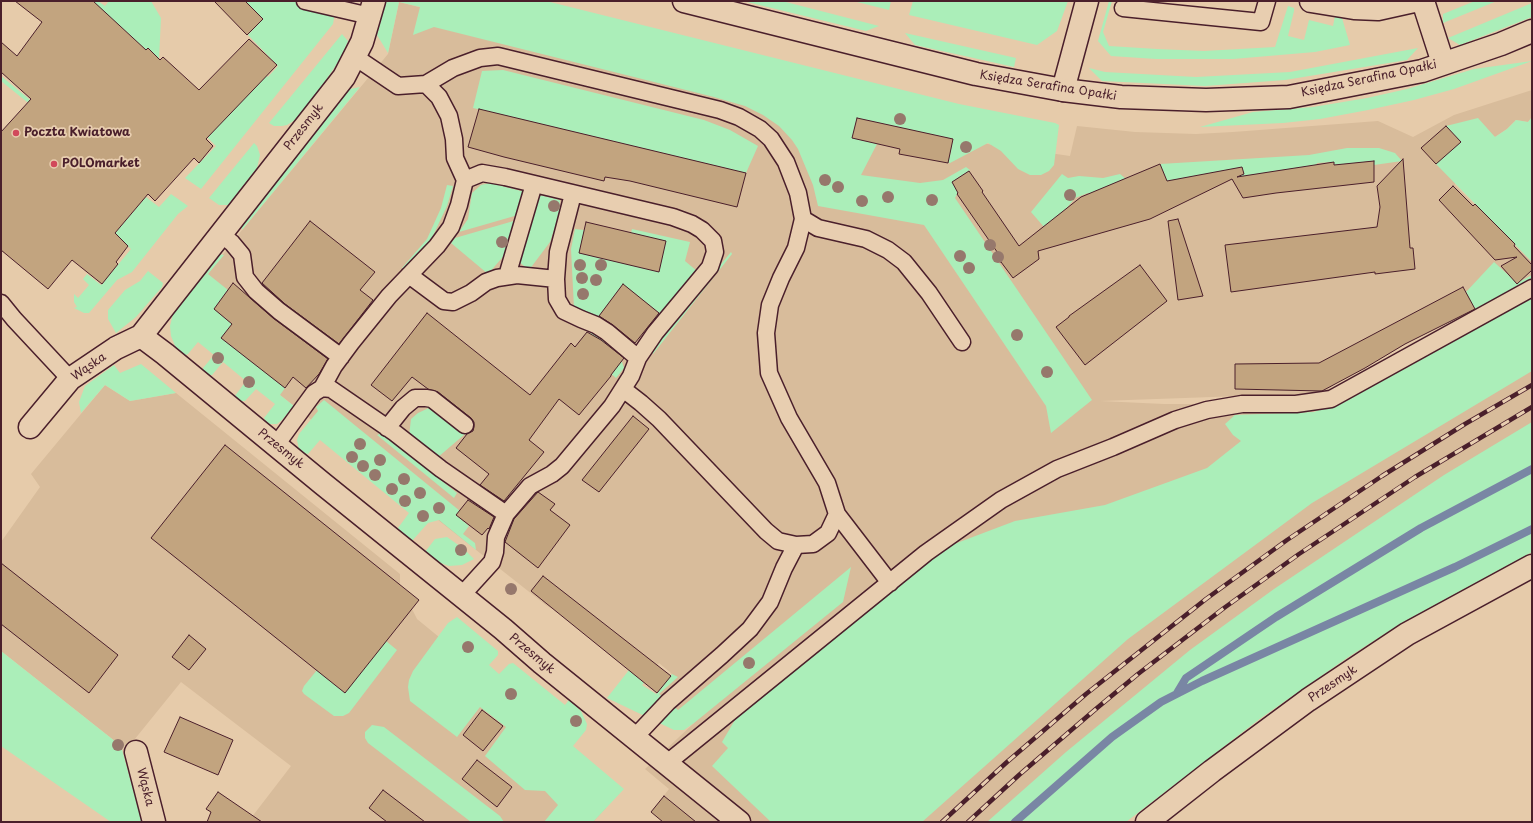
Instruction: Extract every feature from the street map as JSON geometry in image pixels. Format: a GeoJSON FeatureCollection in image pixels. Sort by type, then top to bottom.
{"type":"FeatureCollection","features":[{"type":"Feature","properties":{"kind":"street","name":"Księdza Serafina Opałki"},"geometry":{"type":"LineString","coordinates":[[684,1],[976,74],[1063,90],[1121,97],[1206,100],[1289,97],[1422,71],[1501,44],[1532,31]]}},
{"type":"Feature","properties":{"kind":"street"},"geometry":{"type":"LineString","coordinates":[[1063,90],[1087,1]]}},
{"type":"Feature","properties":{"kind":"street"},"geometry":{"type":"LineString","coordinates":[[1311,1],[1354,8],[1378,9],[1414,1]]}},
{"type":"Feature","properties":{"kind":"street"},"geometry":{"type":"LineString","coordinates":[[1423,1],[1443,63]]}},
{"type":"Feature","properties":{"kind":"street","name":"Przesmyk"},"geometry":{"type":"LineString","coordinates":[[372,9],[362,42],[344,77],[141,336],[462,595],[634,738],[739,822]]}},
{"type":"Feature","properties":{"kind":"street","name":"Wąska"},"geometry":{"type":"LineString","coordinates":[[30,427],[70,379],[116,348],[141,336]]}},
{"type":"Feature","properties":{"kind":"street","name":"Przesmyk"},"geometry":{"type":"LineString","coordinates":[[1148,822],[1212,771],[1315,695],[1407,634],[1532,566]]}},
{"type":"Feature","properties":{"kind":"street","name":"Wąska"},"geometry":{"type":"LineString","coordinates":[[136,752],[154,822]]}},
{"type":"Feature","properties":{"kind":"lane"},"geometry":{"type":"LineString","coordinates":[[305,1],[372,9]]}},
{"type":"Feature","properties":{"kind":"lane"},"geometry":{"type":"LineString","coordinates":[[1123,8],[1261,22],[1268,1]]}},
{"type":"Feature","properties":{"kind":"lane"},"geometry":{"type":"LineString","coordinates":[[355,57],[398,86],[426,84],[452,68],[480,58],[498,56],[733,114],[760,129],[771,139],[786,162],[798,193],[804,219],[796,248],[770,305],[766,333],[769,373],[789,418],[827,483],[837,514],[890,583]]}},
{"type":"Feature","properties":{"kind":"lane"},"geometry":{"type":"LineString","coordinates":[[276,445],[314,393],[322,388],[340,357],[389,296],[437,246],[451,227],[459,205],[465,180],[455,158],[454,139],[449,116],[439,96],[426,84]]}},
{"type":"Feature","properties":{"kind":"lane"},"geometry":{"type":"LineString","coordinates":[[462,595],[492,562],[495,552],[496,537],[506,514],[530,486],[552,474],[562,466],[612,406],[631,376],[638,358],[655,333],[710,267],[715,252],[713,241],[702,230],[692,224],[674,217],[573,194],[505,176],[482,173],[465,180]]}},
{"type":"Feature","properties":{"kind":"lane"},"geometry":{"type":"LineString","coordinates":[[506,276],[534,184]]}},
{"type":"Feature","properties":{"kind":"lane"},"geometry":{"type":"LineString","coordinates":[[573,194],[558,252],[556,279],[557,299],[564,311],[580,320],[596,325],[607,332],[638,358]]}},
{"type":"Feature","properties":{"kind":"lane"},"geometry":{"type":"LineString","coordinates":[[804,219],[818,228],[866,239],[888,250],[904,262],[929,293],[962,342]]}},
{"type":"Feature","properties":{"kind":"lane"},"geometry":{"type":"LineString","coordinates":[[221,234],[232,243],[242,255],[245,276],[256,291],[279,311],[340,357]]}},
{"type":"Feature","properties":{"kind":"lane"},"geometry":{"type":"LineString","coordinates":[[409,275],[444,301],[453,302],[471,293],[486,282],[497,278],[517,275],[556,279]]}},
{"type":"Feature","properties":{"kind":"lane"},"geometry":{"type":"LineString","coordinates":[[666,764],[926,554],[1001,500],[1057,469],[1175,420],[1208,410],[1242,404],[1296,404],[1331,398],[1532,288]]}},
{"type":"Feature","properties":{"kind":"lane"},"geometry":{"type":"LineString","coordinates":[[1,303],[70,379]]}},
{"type":"Feature","properties":{"kind":"lane"},"geometry":{"type":"LineString","coordinates":[[322,388],[331,389],[387,428],[440,469],[506,514]]}},
{"type":"Feature","properties":{"kind":"lane"},"geometry":{"type":"LineString","coordinates":[[623,389],[642,403],[659,419],[766,531],[778,541],[796,545],[813,544],[828,533],[837,514]]}},
{"type":"Feature","properties":{"kind":"lane"},"geometry":{"type":"LineString","coordinates":[[387,428],[404,408],[415,398],[426,398],[432,400],[465,425]]}},
{"type":"Feature","properties":{"kind":"lane"},"geometry":{"type":"LineString","coordinates":[[634,738],[668,702],[750,629],[770,602],[784,568],[796,545]]}},
{"type":"Feature","properties":{"kind":"shaded area"},"geometry":{"type":"Polygon","coordinates":[[[399,2],[843,113],[846,169],[857,118],[953,139],[1070,156],[1077,126],[1135,132],[1196,134],[1378,121],[1413,137],[1454,115],[1532,90],[1532,117],[1528,122],[1516,120],[1507,129],[1495,137],[1447,126],[1461,142],[1455,185],[1532,262],[1532,275],[1475,309],[1419,337],[1335,384],[1325,393],[1100,401],[1164,404],[1256,404],[1315,421],[1532,311],[1532,562],[1403,622],[1235,730],[1115,822],[663,822],[651,812],[669,789],[645,769],[694,723],[656,694],[672,674],[659,663],[657,666],[565,594],[553,609],[547,606],[280,395],[178,312],[242,230],[388,54],[399,2]]]}},
{"type":"Feature","properties":{"kind":"shaded area"},"geometry":{"type":"Polygon","coordinates":[[[105,385],[130,401],[176,393],[400,574],[400,585],[417,619],[572,746],[606,808],[593,822],[248,822],[291,766],[181,682],[130,745],[121,746],[1,651],[1,542],[40,487],[31,474],[105,385]]]}},
{"type":"Feature","properties":{"kind":"green space"},"geometry":{"type":"Polygon","coordinates":[[[63,1],[98,1],[105,6],[109,1],[151,1],[161,18],[159,59],[148,48],[146,50],[120,26],[104,43],[63,1]]]}},
{"type":"Feature","properties":{"kind":"green space"},"geometry":{"type":"Polygon","coordinates":[[[244,1],[337,1],[333,24],[201,189],[185,178],[216,146],[207,137],[266,75],[268,77],[278,66],[248,35],[263,19],[244,1]]]}},
{"type":"Feature","properties":{"kind":"green space"},"geometry":{"type":"Polygon","coordinates":[[[386,1],[546,1],[959,104],[1059,125],[1054,165],[1049,171],[1041,175],[1030,175],[1018,169],[1001,151],[988,143],[950,163],[937,161],[939,152],[950,155],[953,139],[857,118],[852,138],[877,144],[861,175],[920,183],[943,180],[966,167],[970,170],[952,182],[958,192],[955,198],[1092,400],[1051,433],[1046,406],[924,225],[818,206],[813,185],[798,149],[779,126],[763,115],[745,106],[714,97],[434,27],[413,35],[420,7],[399,2],[388,53],[377,35],[386,1]]]}},
{"type":"Feature","properties":{"kind":"green space"},"geometry":{"type":"Polygon","coordinates":[[[743,1],[782,1],[879,26],[866,31],[743,1]]]}},
{"type":"Feature","properties":{"kind":"green space"},"geometry":{"type":"Polygon","coordinates":[[[853,1],[891,1],[889,10],[853,1]]]}},
{"type":"Feature","properties":{"kind":"green space"},"geometry":{"type":"Polygon","coordinates":[[[913,1],[1068,1],[1057,31],[1037,45],[909,15],[913,1]]]}},
{"type":"Feature","properties":{"kind":"green space"},"geometry":{"type":"Polygon","coordinates":[[[1109,1],[1112,1],[1103,32],[1109,46],[1204,51],[1275,47],[1288,6],[1294,8],[1294,11],[1288,36],[1304,40],[1309,20],[1333,26],[1335,16],[1342,18],[1350,45],[1315,52],[1233,59],[1156,59],[1111,56],[1098,41],[1109,1]]]}},
{"type":"Feature","properties":{"kind":"green space"},"geometry":{"type":"Polygon","coordinates":[[[1475,1],[1497,1],[1443,23],[1443,14],[1475,1]]]}},
{"type":"Feature","properties":{"kind":"green space"},"geometry":{"type":"Polygon","coordinates":[[[1532,3],[1532,17],[1460,45],[1448,38],[1532,3]]]}},
{"type":"Feature","properties":{"kind":"green space"},"geometry":{"type":"Polygon","coordinates":[[[905,33],[1016,58],[1014,67],[915,45],[905,33]]]}},
{"type":"Feature","properties":{"kind":"green space"},"geometry":{"type":"Polygon","coordinates":[[[342,34],[348,41],[341,58],[317,93],[295,120],[282,126],[274,126],[269,123],[342,34]]]}},
{"type":"Feature","properties":{"kind":"green space"},"geometry":{"type":"Polygon","coordinates":[[[1418,48],[1407,60],[1285,80],[1205,86],[1102,81],[1089,68],[1105,72],[1196,77],[1290,72],[1418,48]]]}},
{"type":"Feature","properties":{"kind":"green space"},"geometry":{"type":"Polygon","coordinates":[[[1532,61],[1454,89],[1368,110],[1320,119],[1283,123],[1200,127],[1253,112],[1313,107],[1367,98],[1407,89],[1474,69],[1532,61]]]}},
{"type":"Feature","properties":{"kind":"green space"},"geometry":{"type":"Polygon","coordinates":[[[503,70],[704,120],[730,130],[758,146],[746,173],[638,147],[613,144],[613,141],[473,108],[482,71],[503,70]]]}},
{"type":"Feature","properties":{"kind":"green space"},"geometry":{"type":"Polygon","coordinates":[[[1,76],[34,103],[32,106],[1,81],[1,76]]]}},
{"type":"Feature","properties":{"kind":"green space"},"geometry":{"type":"Polygon","coordinates":[[[360,87],[242,230],[242,226],[350,89],[360,87]]]}},
{"type":"Feature","properties":{"kind":"green space"},"geometry":{"type":"Polygon","coordinates":[[[1532,117],[1532,262],[1435,163],[1461,142],[1446,126],[1478,118],[1495,137],[1507,129],[1516,120],[1528,122],[1532,117]]]}},
{"type":"Feature","properties":{"kind":"green space"},"geometry":{"type":"Polygon","coordinates":[[[254,143],[257,146],[260,155],[257,168],[228,205],[219,205],[209,198],[254,143]]]}},
{"type":"Feature","properties":{"kind":"green space"},"geometry":{"type":"Polygon","coordinates":[[[1347,148],[1379,148],[1395,153],[1402,161],[1374,165],[1373,161],[1335,165],[1333,162],[1317,163],[1316,167],[1287,169],[1216,182],[1169,186],[1160,164],[1309,155],[1347,148]]]}},
{"type":"Feature","properties":{"kind":"green space"},"geometry":{"type":"Polygon","coordinates":[[[1062,174],[1068,178],[1079,176],[1103,178],[1120,174],[1126,179],[1075,198],[1066,209],[1044,227],[1031,212],[1062,174]]]}},
{"type":"Feature","properties":{"kind":"green space"},"geometry":{"type":"Polygon","coordinates":[[[490,183],[525,192],[518,215],[459,232],[468,219],[472,193],[481,185],[490,183]]]}},
{"type":"Feature","properties":{"kind":"green space"},"geometry":{"type":"Polygon","coordinates":[[[447,185],[453,186],[447,206],[430,242],[404,270],[402,268],[427,239],[441,208],[447,185]]]}},
{"type":"Feature","properties":{"kind":"green space"},"geometry":{"type":"Polygon","coordinates":[[[171,194],[188,206],[178,214],[132,272],[117,280],[89,313],[84,313],[74,308],[77,307],[74,302],[74,294],[78,298],[89,285],[83,279],[87,274],[101,285],[131,249],[114,234],[146,197],[159,207],[171,194]]]}},
{"type":"Feature","properties":{"kind":"green space"},"geometry":{"type":"Polygon","coordinates":[[[539,195],[560,200],[559,215],[550,242],[529,270],[518,261],[539,195]]]}},
{"type":"Feature","properties":{"kind":"green space"},"geometry":{"type":"Polygon","coordinates":[[[517,220],[508,251],[488,274],[451,243],[455,238],[517,220]]]}},
{"type":"Feature","properties":{"kind":"green space"},"geometry":{"type":"Polygon","coordinates":[[[575,229],[584,230],[579,253],[658,271],[631,233],[632,229],[690,242],[685,261],[697,271],[662,315],[623,284],[599,316],[596,317],[574,308],[571,249],[575,229]]]}},
{"type":"Feature","properties":{"kind":"green space"},"geometry":{"type":"Polygon","coordinates":[[[731,252],[732,254],[653,354],[651,351],[664,334],[731,252]]]}},
{"type":"Feature","properties":{"kind":"green space"},"geometry":{"type":"Polygon","coordinates":[[[219,254],[224,255],[208,274],[228,290],[214,309],[232,324],[222,338],[285,388],[280,395],[294,406],[277,424],[267,423],[264,418],[275,404],[256,389],[245,401],[240,401],[235,396],[246,381],[223,362],[212,375],[208,375],[203,371],[203,368],[214,355],[198,342],[188,354],[183,356],[176,348],[171,336],[170,326],[173,314],[219,254]]]}},
{"type":"Feature","properties":{"kind":"green space"},"geometry":{"type":"Polygon","coordinates":[[[1494,262],[1517,283],[1532,275],[1532,283],[1475,309],[1466,292],[1494,262]]]}},
{"type":"Feature","properties":{"kind":"green space"},"geometry":{"type":"Polygon","coordinates":[[[148,271],[163,283],[162,287],[136,317],[116,333],[108,319],[108,310],[125,290],[140,281],[148,271]]]}},
{"type":"Feature","properties":{"kind":"green space"},"geometry":{"type":"Polygon","coordinates":[[[1532,298],[1532,371],[1312,503],[1128,639],[922,822],[771,822],[712,766],[728,748],[722,742],[742,708],[949,546],[1015,521],[1105,505],[1207,468],[1241,441],[1233,435],[1225,424],[1235,415],[1314,412],[1353,397],[1532,298]]]}},
{"type":"Feature","properties":{"kind":"green space"},"geometry":{"type":"Polygon","coordinates":[[[593,331],[618,350],[624,368],[616,378],[601,365],[612,350],[590,334],[593,331]]]}},
{"type":"Feature","properties":{"kind":"green space"},"geometry":{"type":"Polygon","coordinates":[[[141,364],[176,393],[130,401],[105,385],[81,413],[79,402],[85,386],[114,365],[120,373],[141,364]]]}},
{"type":"Feature","properties":{"kind":"green space"},"geometry":{"type":"Polygon","coordinates":[[[324,400],[460,511],[456,515],[469,526],[463,534],[475,543],[476,550],[439,520],[428,523],[412,541],[398,528],[409,513],[320,440],[308,454],[299,449],[297,440],[299,434],[318,411],[316,407],[324,400]]]}},
{"type":"Feature","properties":{"kind":"green space"},"geometry":{"type":"Polygon","coordinates":[[[431,407],[465,434],[437,458],[409,436],[411,419],[418,413],[431,407]]]}},
{"type":"Feature","properties":{"kind":"green space"},"geometry":{"type":"Polygon","coordinates":[[[1532,422],[1532,552],[1403,622],[1347,658],[1261,718],[1126,822],[987,822],[1066,752],[1190,650],[1274,589],[1444,475],[1532,422]]]}},
{"type":"Feature","properties":{"kind":"green space"},"geometry":{"type":"Polygon","coordinates":[[[382,433],[457,493],[454,498],[377,435],[382,433]]]}},
{"type":"Feature","properties":{"kind":"green space"},"geometry":{"type":"Polygon","coordinates":[[[447,537],[464,549],[474,559],[462,565],[449,566],[438,562],[425,552],[435,539],[447,537]]]}},
{"type":"Feature","properties":{"kind":"green space"},"geometry":{"type":"Polygon","coordinates":[[[851,567],[843,602],[684,730],[674,730],[607,698],[629,670],[644,683],[642,685],[656,694],[672,674],[678,677],[659,694],[678,710],[851,567]]]}},
{"type":"Feature","properties":{"kind":"green space"},"geometry":{"type":"Polygon","coordinates":[[[457,617],[498,651],[498,655],[489,665],[499,674],[509,664],[513,663],[565,705],[569,700],[581,711],[587,724],[586,730],[573,746],[624,789],[593,822],[544,822],[558,805],[545,791],[525,790],[485,756],[506,727],[480,707],[457,737],[410,701],[408,687],[413,671],[448,623],[457,617]]]}},
{"type":"Feature","properties":{"kind":"green space"},"geometry":{"type":"Polygon","coordinates":[[[386,641],[397,650],[349,713],[343,716],[334,716],[302,691],[304,686],[317,670],[386,641]]]}},
{"type":"Feature","properties":{"kind":"green space"},"geometry":{"type":"Polygon","coordinates":[[[1,651],[121,746],[142,822],[111,822],[1,746],[1,651]]]}},
{"type":"Feature","properties":{"kind":"green space"},"geometry":{"type":"Polygon","coordinates":[[[372,725],[384,727],[500,816],[504,822],[471,822],[368,743],[365,738],[365,732],[372,725]]]}},
{"type":"Feature","properties":{"kind":"building"},"geometry":{"type":"Polygon","coordinates":[[[15,1],[93,1],[146,50],[148,48],[160,60],[163,57],[199,90],[249,39],[277,65],[206,139],[213,146],[199,163],[194,158],[155,201],[148,194],[115,233],[128,246],[116,262],[118,264],[102,284],[72,260],[48,289],[1,250],[1,132],[31,99],[1,72],[1,42],[17,56],[42,22],[15,1]]]}},
{"type":"Feature","properties":{"kind":"building"},"geometry":{"type":"Polygon","coordinates":[[[214,1],[245,1],[263,19],[247,35],[214,1]]]}},
{"type":"Feature","properties":{"kind":"building"},"geometry":{"type":"Polygon","coordinates":[[[479,109],[746,173],[737,207],[630,181],[605,177],[604,181],[468,147],[479,109]]]}},
{"type":"Feature","properties":{"kind":"building"},"geometry":{"type":"Polygon","coordinates":[[[857,118],[953,139],[948,163],[899,154],[900,149],[852,138],[857,118]]]}},
{"type":"Feature","properties":{"kind":"building"},"geometry":{"type":"Polygon","coordinates":[[[1446,126],[1461,142],[1436,164],[1421,148],[1446,126]]]}},
{"type":"Feature","properties":{"kind":"building"},"geometry":{"type":"Polygon","coordinates":[[[1403,159],[1410,248],[1413,248],[1415,269],[1375,274],[1375,272],[1231,292],[1225,245],[1377,227],[1380,207],[1377,186],[1403,159]]]}},
{"type":"Feature","properties":{"kind":"building"},"geometry":{"type":"Polygon","coordinates":[[[1374,161],[1374,182],[1243,198],[1232,179],[1150,219],[1038,251],[1039,259],[1013,278],[999,261],[1002,259],[957,194],[958,193],[952,182],[969,171],[1019,246],[1081,197],[1160,164],[1167,181],[1242,167],[1244,174],[1237,177],[1334,162],[1334,165],[1374,161]]]}},
{"type":"Feature","properties":{"kind":"building"},"geometry":{"type":"Polygon","coordinates":[[[1453,186],[1473,206],[1475,204],[1515,244],[1514,246],[1532,265],[1532,270],[1517,284],[1501,266],[1517,257],[1495,260],[1439,200],[1453,186]]]}},
{"type":"Feature","properties":{"kind":"building"},"geometry":{"type":"Polygon","coordinates":[[[1178,219],[1203,296],[1178,300],[1168,221],[1178,219]]]}},
{"type":"Feature","properties":{"kind":"building"},"geometry":{"type":"Polygon","coordinates":[[[310,221],[375,272],[360,290],[373,300],[339,344],[285,304],[262,283],[310,221]]]}},
{"type":"Feature","properties":{"kind":"building"},"geometry":{"type":"Polygon","coordinates":[[[586,222],[666,241],[659,272],[579,253],[586,222]]]}},
{"type":"Feature","properties":{"kind":"building"},"geometry":{"type":"Polygon","coordinates":[[[1140,265],[1167,301],[1085,365],[1056,327],[1140,265]]]}},
{"type":"Feature","properties":{"kind":"building"},"geometry":{"type":"Polygon","coordinates":[[[233,283],[273,318],[328,359],[319,374],[306,388],[293,377],[285,388],[221,338],[232,324],[214,309],[233,283]]]}},
{"type":"Feature","properties":{"kind":"building"},"geometry":{"type":"Polygon","coordinates":[[[623,284],[659,313],[635,343],[613,325],[599,316],[623,284]]]}},
{"type":"Feature","properties":{"kind":"building"},"geometry":{"type":"Polygon","coordinates":[[[1463,287],[1475,309],[1405,344],[1322,391],[1235,389],[1235,364],[1319,363],[1463,287]]]}},
{"type":"Feature","properties":{"kind":"building"},"geometry":{"type":"Polygon","coordinates":[[[427,313],[530,395],[571,343],[575,347],[587,332],[601,340],[624,358],[579,415],[559,399],[529,440],[544,452],[504,501],[480,485],[489,474],[456,448],[467,434],[473,431],[474,422],[471,418],[438,392],[428,389],[412,377],[392,401],[371,385],[427,313]]]}},
{"type":"Feature","properties":{"kind":"building"},"geometry":{"type":"Polygon","coordinates":[[[633,416],[649,429],[599,492],[582,480],[633,416]]]}},
{"type":"Feature","properties":{"kind":"building"},"geometry":{"type":"Polygon","coordinates":[[[225,445],[419,600],[345,693],[151,538],[225,445]]]}},
{"type":"Feature","properties":{"kind":"building"},"geometry":{"type":"Polygon","coordinates":[[[538,492],[555,504],[550,510],[570,525],[538,568],[505,542],[514,519],[538,492]]]}},
{"type":"Feature","properties":{"kind":"building"},"geometry":{"type":"Polygon","coordinates":[[[468,500],[494,517],[489,529],[488,528],[482,535],[456,515],[468,500]]]}},
{"type":"Feature","properties":{"kind":"building"},"geometry":{"type":"Polygon","coordinates":[[[1,563],[118,655],[89,693],[1,624],[1,563]]]}},
{"type":"Feature","properties":{"kind":"building"},"geometry":{"type":"Polygon","coordinates":[[[543,576],[671,676],[657,693],[531,591],[543,576]]]}},
{"type":"Feature","properties":{"kind":"building"},"geometry":{"type":"Polygon","coordinates":[[[189,635],[206,649],[189,670],[172,657],[189,635]]]}},
{"type":"Feature","properties":{"kind":"building"},"geometry":{"type":"Polygon","coordinates":[[[482,710],[503,726],[483,751],[463,735],[482,710]]]}},
{"type":"Feature","properties":{"kind":"building"},"geometry":{"type":"Polygon","coordinates":[[[180,717],[233,740],[218,775],[164,752],[180,717]]]}},
{"type":"Feature","properties":{"kind":"building"},"geometry":{"type":"Polygon","coordinates":[[[477,760],[512,787],[497,807],[462,779],[477,760]]]}},
{"type":"Feature","properties":{"kind":"building"},"geometry":{"type":"Polygon","coordinates":[[[383,790],[425,822],[387,822],[369,808],[383,790]]]}},
{"type":"Feature","properties":{"kind":"building"},"geometry":{"type":"Polygon","coordinates":[[[218,792],[262,822],[207,822],[211,812],[206,809],[218,792]]]}},
{"type":"Feature","properties":{"kind":"building"},"geometry":{"type":"Polygon","coordinates":[[[664,796],[696,822],[663,822],[651,812],[664,796]]]}},
{"type":"Feature","properties":{"kind":"waterway"},"geometry":{"type":"LineString","coordinates":[[1177,693],[1186,678],[1276,617],[1421,528],[1532,469]]}},
{"type":"Feature","properties":{"kind":"waterway"},"geometry":{"type":"LineString","coordinates":[[1015,822],[1112,737],[1161,702],[1202,681],[1455,567],[1532,529]]}},
{"type":"Feature","properties":{"kind":"railway"},"geometry":{"type":"LineString","coordinates":[[942,822],[1007,762],[1086,694],[1206,599],[1287,540],[1382,476],[1465,424],[1532,385]]}},
{"type":"Feature","properties":{"kind":"railway"},"geometry":{"type":"LineString","coordinates":[[968,822],[1019,775],[1097,708],[1138,674],[1224,608],[1299,554],[1415,477],[1532,407]]}},
{"type":"Feature","properties":{"kind":"place","name":"Poczta Kwiatowa"},"geometry":{"type":"Point","coordinates":[16,133]}},
{"type":"Feature","properties":{"kind":"place","name":"POLOmarket"},"geometry":{"type":"Point","coordinates":[54,164]}}]}
